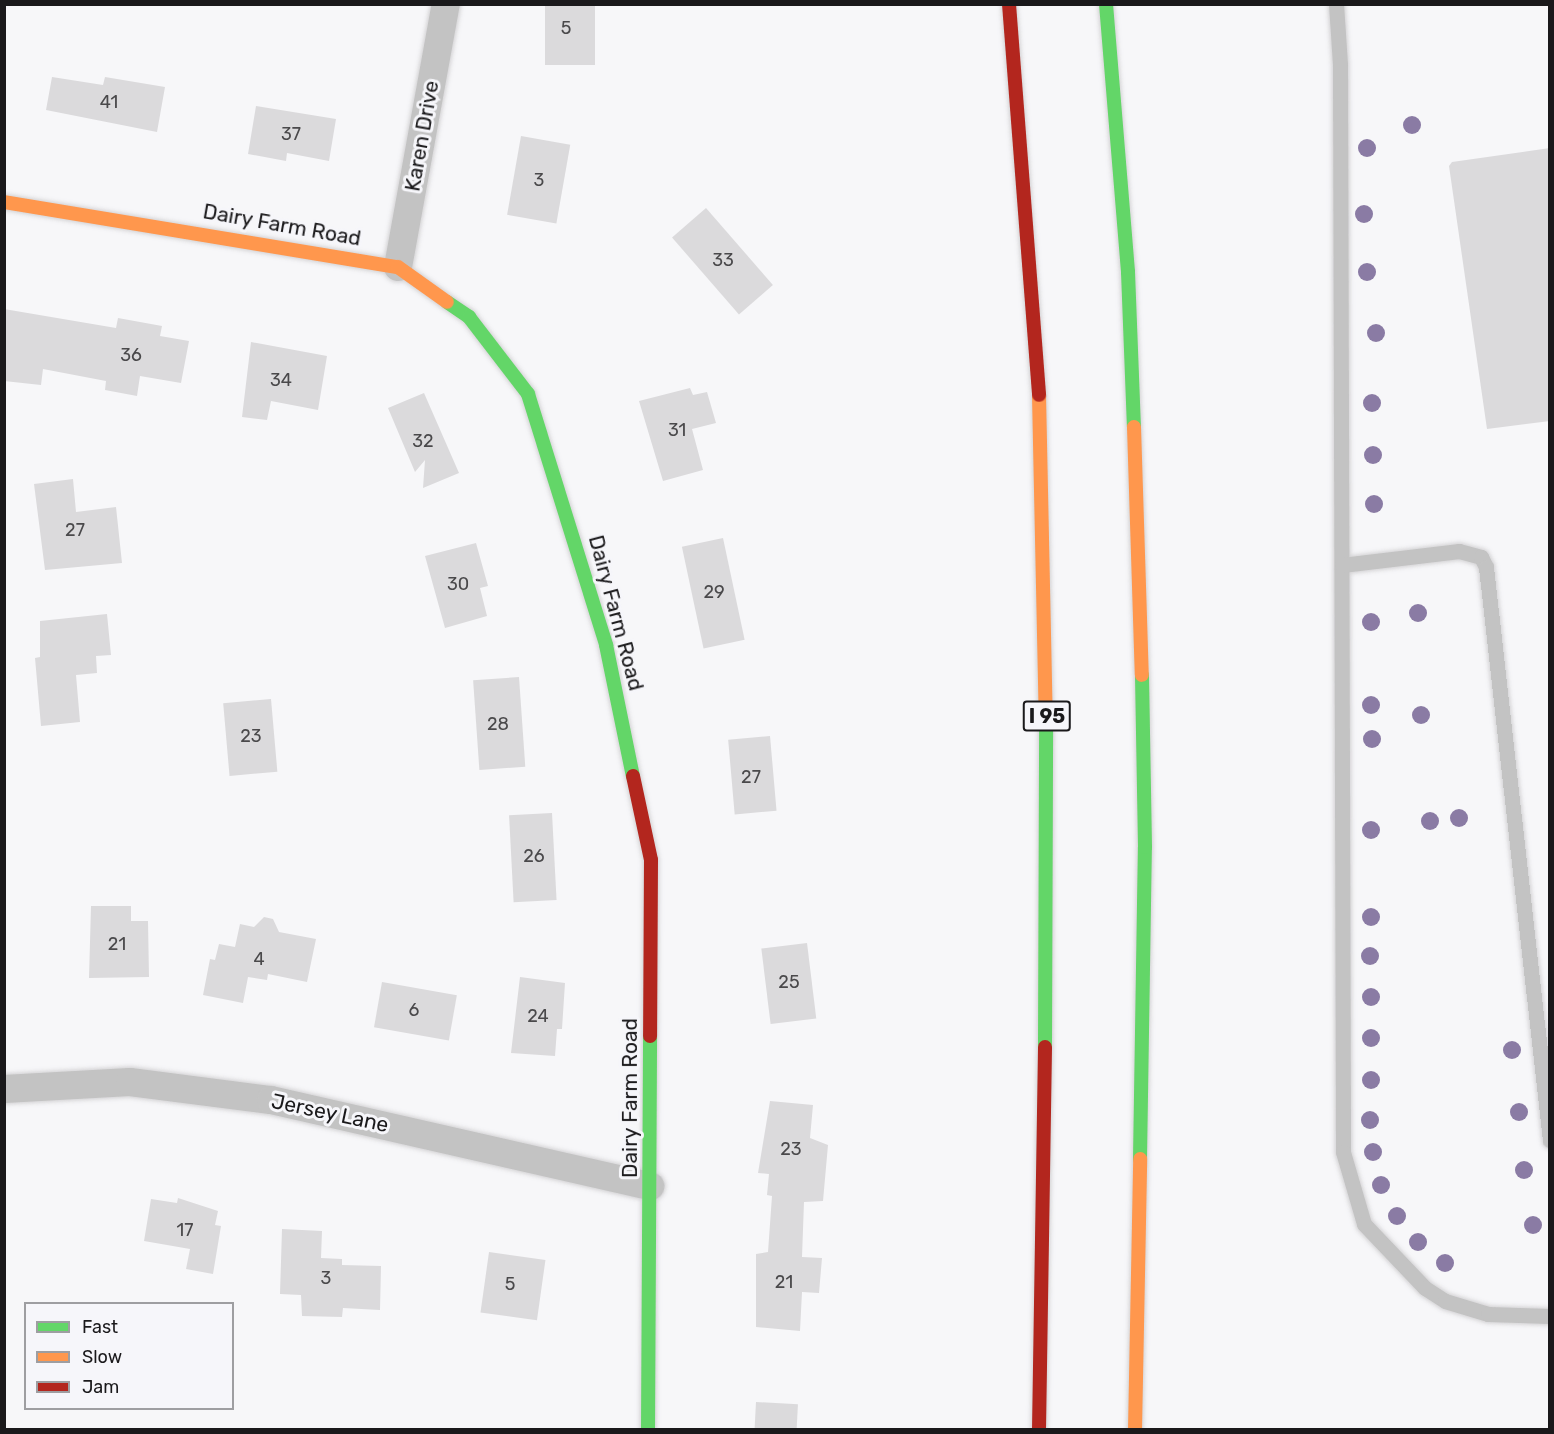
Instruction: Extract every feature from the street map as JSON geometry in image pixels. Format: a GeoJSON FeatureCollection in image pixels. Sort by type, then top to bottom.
{"type":"FeatureCollection","features":[{"type":"Feature","properties":{"kind":"main road","name":"I 95"},"geometry":{"type":"LineString","coordinates":[[1009,4],[1033,279],[1044,505],[1048,851],[1040,1430]]}},
{"type":"Feature","properties":{"kind":"main road"},"geometry":{"type":"LineString","coordinates":[[1106,4],[1128,272],[1142,618],[1145,847],[1135,1430]]}},
{"type":"Feature","properties":{"kind":"main road","name":"Dairy Farm Road"},"geometry":{"type":"LineString","coordinates":[[4,202],[398,267],[470,317],[528,394],[558,479],[606,645],[651,860],[648,1430]]}},
{"type":"Feature","properties":{"kind":"street","name":"Karen Drive"},"geometry":{"type":"LineString","coordinates":[[398,267],[446,4]]}},
{"type":"Feature","properties":{"kind":"street","name":"Jersey Lane"},"geometry":{"type":"LineString","coordinates":[[4,1089],[130,1082],[271,1100],[650,1186]]}},
{"type":"Feature","properties":{"kind":"lane"},"geometry":{"type":"LineString","coordinates":[[1336,4],[1340,65],[1342,1152],[1364,1224],[1425,1288],[1445,1300],[1488,1314],[1550,1316]]}},
{"type":"Feature","properties":{"kind":"lane"},"geometry":{"type":"LineString","coordinates":[[1342,565],[1460,550],[1481,557],[1486,567],[1550,1140]]}},
{"type":"Feature","properties":{"kind":"building"},"geometry":{"type":"Polygon","coordinates":[[[545,4],[595,4],[595,65],[545,65],[545,4]]]}},
{"type":"Feature","properties":{"kind":"building"},"geometry":{"type":"Polygon","coordinates":[[[52,77],[103,85],[105,77],[165,87],[157,132],[46,110],[52,77]]]}},
{"type":"Feature","properties":{"kind":"building"},"geometry":{"type":"Polygon","coordinates":[[[256,106],[336,119],[329,161],[287,153],[286,161],[248,154],[256,106]]]}},
{"type":"Feature","properties":{"kind":"building"},"geometry":{"type":"Polygon","coordinates":[[[521,136],[570,145],[556,223],[507,215],[521,136]]]}},
{"type":"Feature","properties":{"kind":"building"},"geometry":{"type":"Polygon","coordinates":[[[1550,148],[1550,421],[1487,429],[1449,166],[1452,162],[1550,148]]]}},
{"type":"Feature","properties":{"kind":"building"},"geometry":{"type":"Polygon","coordinates":[[[706,208],[773,285],[739,315],[672,238],[706,208]]]}},
{"type":"Feature","properties":{"kind":"building"},"geometry":{"type":"Polygon","coordinates":[[[4,309],[116,328],[118,318],[162,326],[160,336],[189,341],[181,383],[140,376],[137,396],[105,390],[106,381],[43,369],[41,385],[4,381],[4,309]]]}},
{"type":"Feature","properties":{"kind":"building"},"geometry":{"type":"Polygon","coordinates":[[[251,342],[327,356],[318,410],[271,401],[267,420],[242,417],[251,342]]]}},
{"type":"Feature","properties":{"kind":"building"},"geometry":{"type":"Polygon","coordinates":[[[690,388],[693,395],[707,392],[716,423],[692,429],[703,470],[663,481],[639,401],[690,388]]]}},
{"type":"Feature","properties":{"kind":"building"},"geometry":{"type":"Polygon","coordinates":[[[424,393],[459,473],[423,488],[425,460],[415,472],[388,408],[424,393]]]}},
{"type":"Feature","properties":{"kind":"building"},"geometry":{"type":"Polygon","coordinates":[[[73,479],[76,512],[116,507],[122,563],[45,570],[34,484],[73,479]]]}},
{"type":"Feature","properties":{"kind":"building"},"geometry":{"type":"Polygon","coordinates":[[[723,538],[745,640],[704,648],[682,547],[723,538]]]}},
{"type":"Feature","properties":{"kind":"building"},"geometry":{"type":"Polygon","coordinates":[[[476,543],[488,586],[480,588],[487,616],[445,628],[425,556],[476,543]]]}},
{"type":"Feature","properties":{"kind":"building"},"geometry":{"type":"Polygon","coordinates":[[[107,614],[111,655],[96,656],[97,673],[76,675],[80,722],[41,726],[35,658],[40,657],[40,621],[107,614]]]}},
{"type":"Feature","properties":{"kind":"building"},"geometry":{"type":"Polygon","coordinates":[[[519,677],[525,767],[479,770],[473,680],[519,677]]]}},
{"type":"Feature","properties":{"kind":"building"},"geometry":{"type":"Polygon","coordinates":[[[271,699],[277,772],[230,776],[223,703],[271,699]]]}},
{"type":"Feature","properties":{"kind":"building"},"geometry":{"type":"Polygon","coordinates":[[[770,736],[777,811],[735,814],[728,740],[770,736]]]}},
{"type":"Feature","properties":{"kind":"building"},"geometry":{"type":"Polygon","coordinates":[[[552,813],[557,900],[514,902],[509,815],[552,813]]]}},
{"type":"Feature","properties":{"kind":"building"},"geometry":{"type":"Polygon","coordinates":[[[91,906],[131,906],[131,921],[148,921],[149,977],[89,978],[91,906]]]}},
{"type":"Feature","properties":{"kind":"building"},"geometry":{"type":"Polygon","coordinates":[[[264,917],[273,919],[279,932],[316,939],[307,982],[268,974],[267,980],[248,977],[243,1003],[203,995],[210,959],[215,960],[219,944],[235,947],[240,924],[254,927],[264,917]]]}},
{"type":"Feature","properties":{"kind":"building"},"geometry":{"type":"Polygon","coordinates":[[[807,943],[816,1018],[771,1024],[761,949],[807,943]]]}},
{"type":"Feature","properties":{"kind":"building"},"geometry":{"type":"Polygon","coordinates":[[[520,977],[565,983],[562,1029],[557,1029],[555,1056],[511,1053],[520,977]]]}},
{"type":"Feature","properties":{"kind":"building"},"geometry":{"type":"Polygon","coordinates":[[[382,982],[457,995],[449,1040],[374,1027],[382,982]]]}},
{"type":"Feature","properties":{"kind":"building"},"geometry":{"type":"Polygon","coordinates":[[[770,1101],[813,1105],[810,1138],[828,1145],[823,1201],[804,1202],[802,1257],[822,1258],[819,1293],[802,1292],[800,1331],[756,1327],[756,1254],[768,1252],[772,1196],[767,1195],[769,1174],[758,1173],[770,1101]]]}},
{"type":"Feature","properties":{"kind":"building"},"geometry":{"type":"Polygon","coordinates":[[[178,1198],[218,1211],[215,1225],[221,1226],[213,1274],[186,1269],[190,1249],[144,1241],[151,1199],[177,1203],[178,1198]]]}},
{"type":"Feature","properties":{"kind":"building"},"geometry":{"type":"Polygon","coordinates":[[[282,1229],[322,1231],[321,1258],[342,1259],[342,1265],[381,1266],[380,1310],[343,1308],[342,1317],[302,1316],[301,1295],[280,1294],[282,1229]]]}},
{"type":"Feature","properties":{"kind":"building"},"geometry":{"type":"Polygon","coordinates":[[[489,1252],[545,1260],[537,1320],[481,1312],[489,1252]]]}},
{"type":"Feature","properties":{"kind":"building"},"geometry":{"type":"Polygon","coordinates":[[[756,1402],[798,1404],[797,1430],[755,1430],[756,1402]]]}},
{"type":"Feature","properties":{"kind":"traffic: fast"},"geometry":{"type":"LineString","coordinates":[[1106,4],[1128,272],[1134,427]]}},
{"type":"Feature","properties":{"kind":"traffic: fast"},"geometry":{"type":"LineString","coordinates":[[447,302],[469,317],[528,394],[606,645],[633,776]]}},
{"type":"Feature","properties":{"kind":"traffic: fast"},"geometry":{"type":"LineString","coordinates":[[1140,1159],[1145,847],[1142,675]]}},
{"type":"Feature","properties":{"kind":"traffic: fast"},"geometry":{"type":"LineString","coordinates":[[1045,1047],[1046,720]]}},
{"type":"Feature","properties":{"kind":"traffic: fast"},"geometry":{"type":"LineString","coordinates":[[648,1430],[650,1036]]}},
{"type":"Feature","properties":{"kind":"traffic: slow"},"geometry":{"type":"LineString","coordinates":[[4,202],[398,267],[447,302]]}},
{"type":"Feature","properties":{"kind":"traffic: slow"},"geometry":{"type":"LineString","coordinates":[[1039,395],[1046,720]]}},
{"type":"Feature","properties":{"kind":"traffic: slow"},"geometry":{"type":"LineString","coordinates":[[1134,427],[1142,675]]}},
{"type":"Feature","properties":{"kind":"traffic: slow"},"geometry":{"type":"LineString","coordinates":[[1135,1430],[1140,1159]]}},
{"type":"Feature","properties":{"kind":"traffic: jam"},"geometry":{"type":"LineString","coordinates":[[1009,4],[1039,395]]}},
{"type":"Feature","properties":{"kind":"traffic: jam"},"geometry":{"type":"LineString","coordinates":[[633,776],[651,860],[650,1036]]}},
{"type":"Feature","properties":{"kind":"traffic: jam"},"geometry":{"type":"LineString","coordinates":[[1039,1430],[1045,1047]]}}]}
